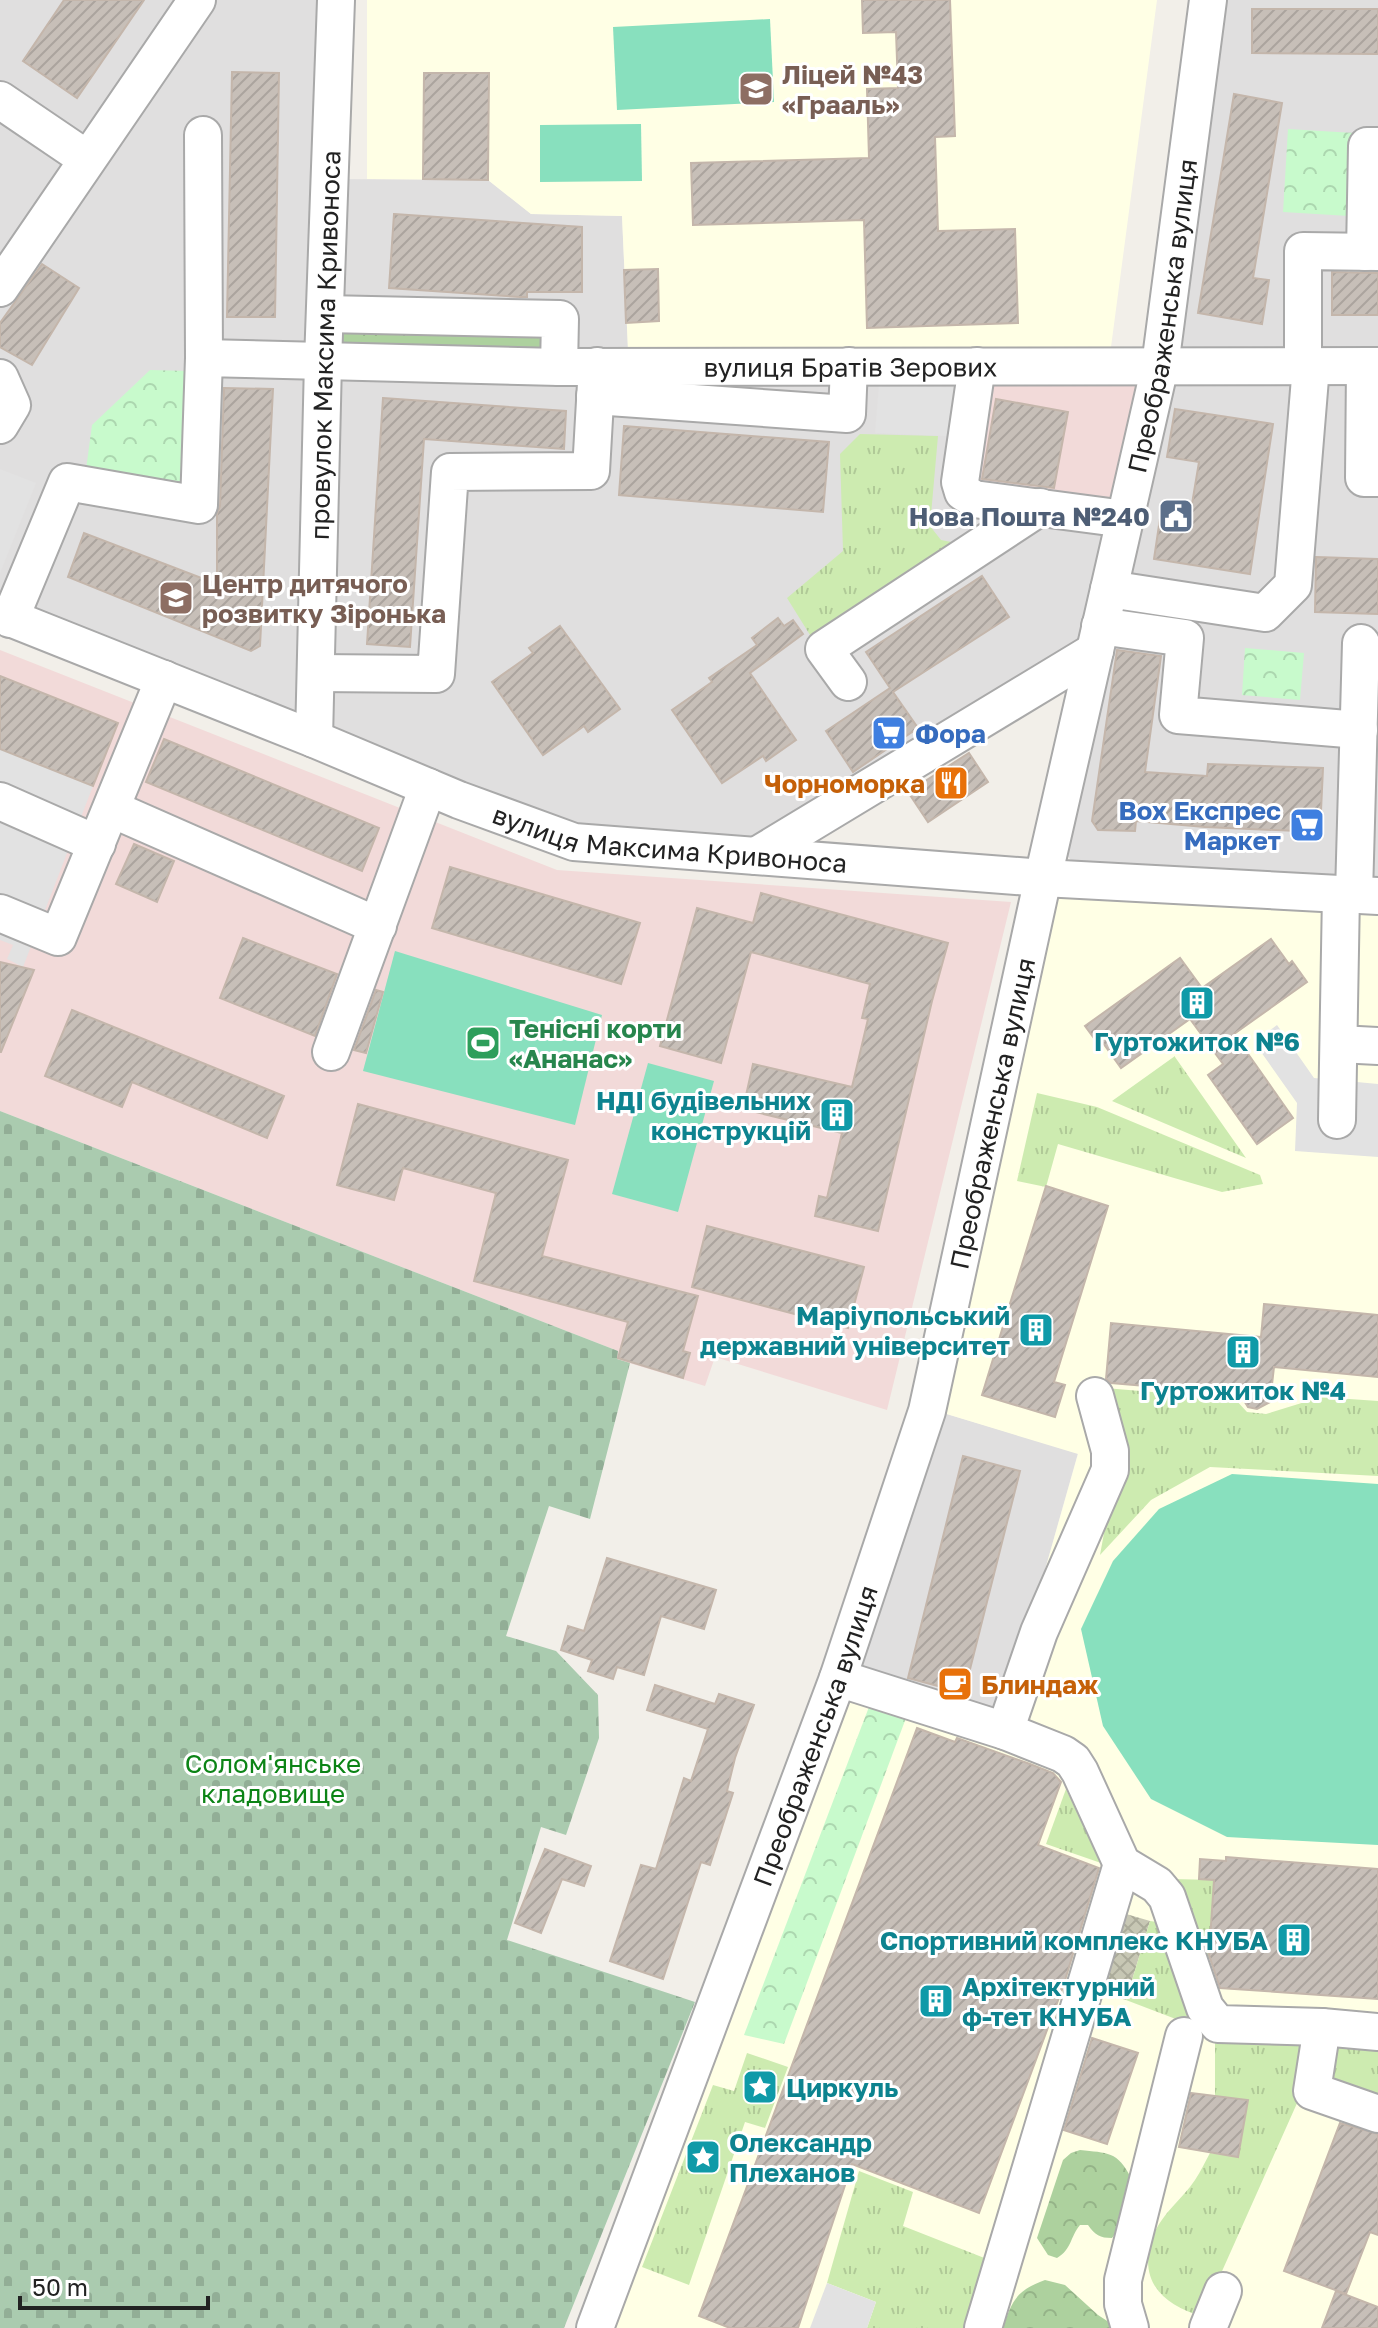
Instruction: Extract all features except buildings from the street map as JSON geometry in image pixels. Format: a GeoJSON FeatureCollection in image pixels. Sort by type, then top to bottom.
{"type":"FeatureCollection","features":[{"type":"Feature","properties":{"kind":"street"},"geometry":{"type":"LineString","coordinates":[[0,288],[197,0]]}},
{"type":"Feature","properties":{"kind":"street","name":"провулок Максима Кривоноса"},"geometry":{"type":"LineString","coordinates":[[314,739],[336,0]]}},
{"type":"Feature","properties":{"kind":"street","name":"Преображенська вулиця"},"geometry":{"type":"LineString","coordinates":[[595,2328],[838,1678],[927,1411],[1043,878],[1160,366],[1208,0]]}},
{"type":"Feature","properties":{"kind":"street"},"geometry":{"type":"LineString","coordinates":[[0,100],[87,159]]}},
{"type":"Feature","properties":{"kind":"street"},"geometry":{"type":"LineString","coordinates":[[5,616],[67,482],[199,505],[204,358],[203,135]]}},
{"type":"Feature","properties":{"kind":"street"},"geometry":{"type":"LineString","coordinates":[[1109,589],[1265,613],[1293,585],[1307,366],[1303,251],[1372,252],[1367,146],[1378,146]]}},
{"type":"Feature","properties":{"kind":"street"},"geometry":{"type":"LineString","coordinates":[[325,314],[560,319],[559,367]]}},
{"type":"Feature","properties":{"kind":"street","name":"вулиця Братів Зерових"},"geometry":{"type":"LineString","coordinates":[[204,358],[559,367],[596,381],[849,366],[1371,366]]}},
{"type":"Feature","properties":{"kind":"street"},"geometry":{"type":"LineString","coordinates":[[316,673],[436,674],[450,472],[591,471],[596,381],[847,414],[849,366]]}},
{"type":"Feature","properties":{"kind":"street"},"geometry":{"type":"LineString","coordinates":[[977,366],[960,482],[963,492],[974,499],[1125,519]]}},
{"type":"Feature","properties":{"kind":"street"},"geometry":{"type":"LineString","coordinates":[[1371,366],[1364,478],[1378,478]]}},
{"type":"Feature","properties":{"kind":"street"},"geometry":{"type":"LineString","coordinates":[[0,378],[12,405],[0,425]]}},
{"type":"Feature","properties":{"kind":"street"},"geometry":{"type":"LineString","coordinates":[[848,682],[824,649],[1040,507]]}},
{"type":"Feature","properties":{"kind":"street","name":"вулиця Максима Кривоноса"},"geometry":{"type":"LineString","coordinates":[[5,616],[428,787],[574,842],[1043,878],[1358,895]]}},
{"type":"Feature","properties":{"kind":"street"},"geometry":{"type":"LineString","coordinates":[[756,856],[1098,638],[1185,638],[1178,715],[1359,730]]}},
{"type":"Feature","properties":{"kind":"street"},"geometry":{"type":"LineString","coordinates":[[1337,1120],[1339,1044],[1358,895],[1361,643]]}},
{"type":"Feature","properties":{"kind":"street"},"geometry":{"type":"LineString","coordinates":[[0,913],[58,937],[164,679]]}},
{"type":"Feature","properties":{"kind":"street"},"geometry":{"type":"LineString","coordinates":[[331,1052],[428,787]]}},
{"type":"Feature","properties":{"kind":"street"},"geometry":{"type":"LineString","coordinates":[[0,801],[97,844]]}},
{"type":"Feature","properties":{"kind":"street"},"geometry":{"type":"LineString","coordinates":[[112,809],[378,926]]}},
{"type":"Feature","properties":{"kind":"street"},"geometry":{"type":"LineString","coordinates":[[1339,1044],[1378,1046]]}},
{"type":"Feature","properties":{"kind":"street"},"geometry":{"type":"LineString","coordinates":[[1005,1731],[1039,1632],[1110,1470],[1110,1451],[1095,1396]]}},
{"type":"Feature","properties":{"kind":"street"},"geometry":{"type":"LineString","coordinates":[[838,1678],[1005,1731],[1073,1761],[1122,1864],[1157,1885],[1167,1897],[1205,2008],[1218,2024],[1378,2032]]}},
{"type":"Feature","properties":{"kind":"street"},"geometry":{"type":"LineString","coordinates":[[983,2328],[1122,1864]]}},
{"type":"Feature","properties":{"kind":"street"},"geometry":{"type":"LineString","coordinates":[[1322,2027],[1312,2091],[1378,2114]]}},
{"type":"Feature","properties":{"kind":"street"},"geometry":{"type":"LineString","coordinates":[[1130,2328],[1123,2304],[1123,2280],[1184,2036]]}},
{"type":"Feature","properties":{"kind":"street"},"geometry":{"type":"LineString","coordinates":[[1208,2328],[1223,2291]]}},
{"type":"Feature","properties":{"kind":"shaded area"},"geometry":{"type":"Polygon","coordinates":[[[0,0],[330,0],[325,179],[488,180],[531,214],[622,216],[628,350],[963,378],[1110,525],[1077,676],[786,848],[575,834],[0,609],[0,0]]]}},
{"type":"Feature","properties":{"kind":"shaded area","name":"Ліцей №43 «Грааль»"},"geometry":{"type":"Polygon","coordinates":[[[367,0],[1157,0],[1111,347],[628,350],[622,216],[531,214],[488,180],[367,179],[367,0]]]}},
{"type":"Feature","properties":{"kind":"shaded area"},"geometry":{"type":"Polygon","coordinates":[[[1216,0],[1378,0],[1378,888],[1078,869],[1063,850],[1216,0]]]}},
{"type":"Feature","properties":{"kind":"shaded area"},"geometry":{"type":"Polygon","coordinates":[[[963,378],[1130,379],[1139,388],[1110,525],[967,510],[963,378]]]}},
{"type":"Feature","properties":{"kind":"shaded area"},"geometry":{"type":"Polygon","coordinates":[[[879,385],[970,388],[968,437],[875,433],[879,385]]]}},
{"type":"Feature","properties":{"kind":"shaded area"},"geometry":{"type":"Polygon","coordinates":[[[0,469],[36,483],[0,573],[0,469]]]}},
{"type":"Feature","properties":{"kind":"shaded area"},"geometry":{"type":"Polygon","coordinates":[[[0,650],[557,870],[1011,902],[887,1410],[715,1357],[705,1386],[616,1359],[618,1351],[0,1111],[0,650]]]}},
{"type":"Feature","properties":{"kind":"shaded area"},"geometry":{"type":"Polygon","coordinates":[[[0,749],[93,786],[23,967],[7,959],[13,945],[0,940],[0,749]]]}},
{"type":"Feature","properties":{"kind":"shaded area"},"geometry":{"type":"Polygon","coordinates":[[[1059,894],[1378,913],[1378,2328],[603,2328],[857,1677],[1001,1725],[1078,1454],[940,1412],[1059,894]]]}},
{"type":"Feature","properties":{"kind":"shaded area"},"geometry":{"type":"Polygon","coordinates":[[[1277,1025],[1314,1078],[1378,1084],[1378,1157],[1295,1151],[1297,1103],[1254,1042],[1277,1025]]]}},
{"type":"Feature","properties":{"kind":"shaded area"},"geometry":{"type":"Polygon","coordinates":[[[940,1412],[1078,1453],[1001,1725],[857,1677],[940,1412]]]}},
{"type":"Feature","properties":{"kind":"shaded area"},"geometry":{"type":"Polygon","coordinates":[[[1116,1911],[1150,1921],[1126,2000],[1092,1990],[1116,1911]]]}},
{"type":"Feature","properties":{"kind":"shaded area"},"geometry":{"type":"Polygon","coordinates":[[[827,2283],[876,2302],[867,2328],[810,2328],[827,2283]]]}},
{"type":"Feature","properties":{"kind":"green space"},"geometry":{"type":"Polygon","coordinates":[[[770,19],[774,102],[617,110],[613,27],[770,19]]]}},
{"type":"Feature","properties":{"kind":"green space"},"geometry":{"type":"Polygon","coordinates":[[[641,124],[642,181],[540,182],[540,125],[641,124]]]}},
{"type":"Feature","properties":{"kind":"green space"},"geometry":{"type":"Polygon","coordinates":[[[1288,129],[1354,133],[1349,216],[1283,212],[1288,129]]]}},
{"type":"Feature","properties":{"kind":"green space"},"geometry":{"type":"Polygon","coordinates":[[[338,323],[548,329],[548,358],[337,353],[338,323]]]}},
{"type":"Feature","properties":{"kind":"green space"},"geometry":{"type":"Polygon","coordinates":[[[150,370],[192,371],[190,487],[85,477],[92,425],[150,370]]]}},
{"type":"Feature","properties":{"kind":"green space"},"geometry":{"type":"Polygon","coordinates":[[[860,434],[938,436],[930,526],[941,540],[967,545],[815,643],[787,598],[843,551],[840,454],[860,434]]]}},
{"type":"Feature","properties":{"kind":"green space"},"geometry":{"type":"Polygon","coordinates":[[[1245,648],[1304,653],[1300,700],[1242,695],[1245,648]]]}},
{"type":"Feature","properties":{"kind":"green space","name":"Тенісні корти «Ананас»"},"geometry":{"type":"Polygon","coordinates":[[[395,951],[602,1015],[575,1125],[363,1071],[395,951]]]}},
{"type":"Feature","properties":{"kind":"green space"},"geometry":{"type":"Polygon","coordinates":[[[1175,1057],[1246,1158],[1112,1101],[1175,1057]]]}},
{"type":"Feature","properties":{"kind":"green space"},"geometry":{"type":"Polygon","coordinates":[[[648,1063],[714,1081],[678,1212],[612,1194],[648,1063]]]}},
{"type":"Feature","properties":{"kind":"green space"},"geometry":{"type":"Polygon","coordinates":[[[1037,1093],[1097,1107],[1260,1175],[1263,1184],[1222,1192],[1058,1144],[1046,1187],[1017,1181],[1037,1093]]]}},
{"type":"Feature","properties":{"kind":"green space","name":"Солом'янське кладовище"},"geometry":{"type":"Polygon","coordinates":[[[0,1111],[618,1351],[617,1359],[630,1363],[590,1519],[549,1506],[506,1636],[556,1651],[598,1695],[599,1738],[566,1835],[541,1827],[507,1940],[695,2002],[564,2328],[0,2328],[0,1111]]]}},
{"type":"Feature","properties":{"kind":"green space"},"geometry":{"type":"Polygon","coordinates":[[[1105,1388],[1235,1399],[1247,1412],[1266,1414],[1321,1397],[1378,1401],[1378,1476],[1210,1467],[1151,1500],[1100,1555],[1117,1462],[1105,1388]]]}},
{"type":"Feature","properties":{"kind":"green space"},"geometry":{"type":"Polygon","coordinates":[[[1232,1474],[1378,1484],[1378,1845],[1227,1837],[1151,1799],[1103,1726],[1081,1629],[1113,1561],[1159,1509],[1232,1474]]]}},
{"type":"Feature","properties":{"kind":"green space"},"geometry":{"type":"Polygon","coordinates":[[[872,1699],[909,1710],[784,2044],[744,2035],[872,1699]]]}},
{"type":"Feature","properties":{"kind":"green space"},"geometry":{"type":"Polygon","coordinates":[[[1066,1789],[1101,1863],[1046,1844],[1066,1789]]]}},
{"type":"Feature","properties":{"kind":"green space"},"geometry":{"type":"Polygon","coordinates":[[[1173,1879],[1214,1880],[1208,1974],[1173,1879]]]}},
{"type":"Feature","properties":{"kind":"green space"},"geometry":{"type":"Polygon","coordinates":[[[1150,1921],[1172,1924],[1197,2007],[1312,2038],[1298,2101],[1202,2316],[1164,2297],[1150,2276],[1149,2250],[1158,2227],[1195,2180],[1210,2153],[1238,2157],[1248,2100],[1215,2097],[1215,2034],[1126,2000],[1150,1921]]]}},
{"type":"Feature","properties":{"kind":"green space"},"geometry":{"type":"Polygon","coordinates":[[[1331,2036],[1378,2040],[1378,2105],[1320,2085],[1331,2036]]]}},
{"type":"Feature","properties":{"kind":"green space"},"geometry":{"type":"Polygon","coordinates":[[[747,2053],[788,2067],[765,2128],[745,2122],[689,2285],[642,2267],[713,2085],[734,2091],[747,2053]]]}},
{"type":"Feature","properties":{"kind":"green space"},"geometry":{"type":"Polygon","coordinates":[[[1080,2150],[1111,2155],[1131,2178],[1119,2229],[1112,2238],[1098,2235],[1088,2225],[1080,2225],[1066,2251],[1057,2258],[1048,2255],[1037,2238],[1063,2160],[1080,2150]]]}},
{"type":"Feature","properties":{"kind":"green space"},"geometry":{"type":"Polygon","coordinates":[[[859,2171],[913,2192],[903,2226],[992,2261],[972,2328],[867,2328],[876,2302],[827,2283],[859,2171]]]}},
{"type":"Feature","properties":{"kind":"green space"},"geometry":{"type":"Polygon","coordinates":[[[1045,2280],[1065,2285],[1098,2315],[1118,2328],[1003,2328],[1017,2297],[1045,2280]]]}},
{"type":"Feature","properties":{"kind":"place","name":"Ліцей №43 «Грааль»"},"geometry":{"type":"Point","coordinates":[756,89]}},
{"type":"Feature","properties":{"kind":"place","name":"Нова Пошта №240"},"geometry":{"type":"Point","coordinates":[1176,516]}},
{"type":"Feature","properties":{"kind":"place","name":"Центр дитячого розвитку Зіронька"},"geometry":{"type":"Point","coordinates":[176,598]}},
{"type":"Feature","properties":{"kind":"place","name":"Фора"},"geometry":{"type":"Point","coordinates":[889,733]}},
{"type":"Feature","properties":{"kind":"place","name":"Чорноморка"},"geometry":{"type":"Point","coordinates":[951,783]}},
{"type":"Feature","properties":{"kind":"place","name":"Box Експрес Маркет"},"geometry":{"type":"Point","coordinates":[1307,825]}},
{"type":"Feature","properties":{"kind":"place","name":"Гуртожиток №6"},"geometry":{"type":"Point","coordinates":[1197,1003]}},
{"type":"Feature","properties":{"kind":"place","name":"Тенісні корти «Ананас»"},"geometry":{"type":"Point","coordinates":[483,1043]}},
{"type":"Feature","properties":{"kind":"place","name":"НДІ будівельних конструкцій"},"geometry":{"type":"Point","coordinates":[837,1115]}},
{"type":"Feature","properties":{"kind":"place","name":"Маріупольський державний університет"},"geometry":{"type":"Point","coordinates":[1036,1330]}},
{"type":"Feature","properties":{"kind":"place","name":"Гуртожиток №4"},"geometry":{"type":"Point","coordinates":[1243,1352]}},
{"type":"Feature","properties":{"kind":"place","name":"Блиндаж"},"geometry":{"type":"Point","coordinates":[955,1684]}},
{"type":"Feature","properties":{"kind":"place","name":"Спортивний комплекс КНУБА"},"geometry":{"type":"Point","coordinates":[1294,1940]}},
{"type":"Feature","properties":{"kind":"place","name":"Архітектурний ф-тет КНУБА"},"geometry":{"type":"Point","coordinates":[936,2001]}},
{"type":"Feature","properties":{"kind":"place","name":"Циркуль"},"geometry":{"type":"Point","coordinates":[760,2087]}},
{"type":"Feature","properties":{"kind":"place","name":"Олександр Плеханов"},"geometry":{"type":"Point","coordinates":[703,2157]}}]}
